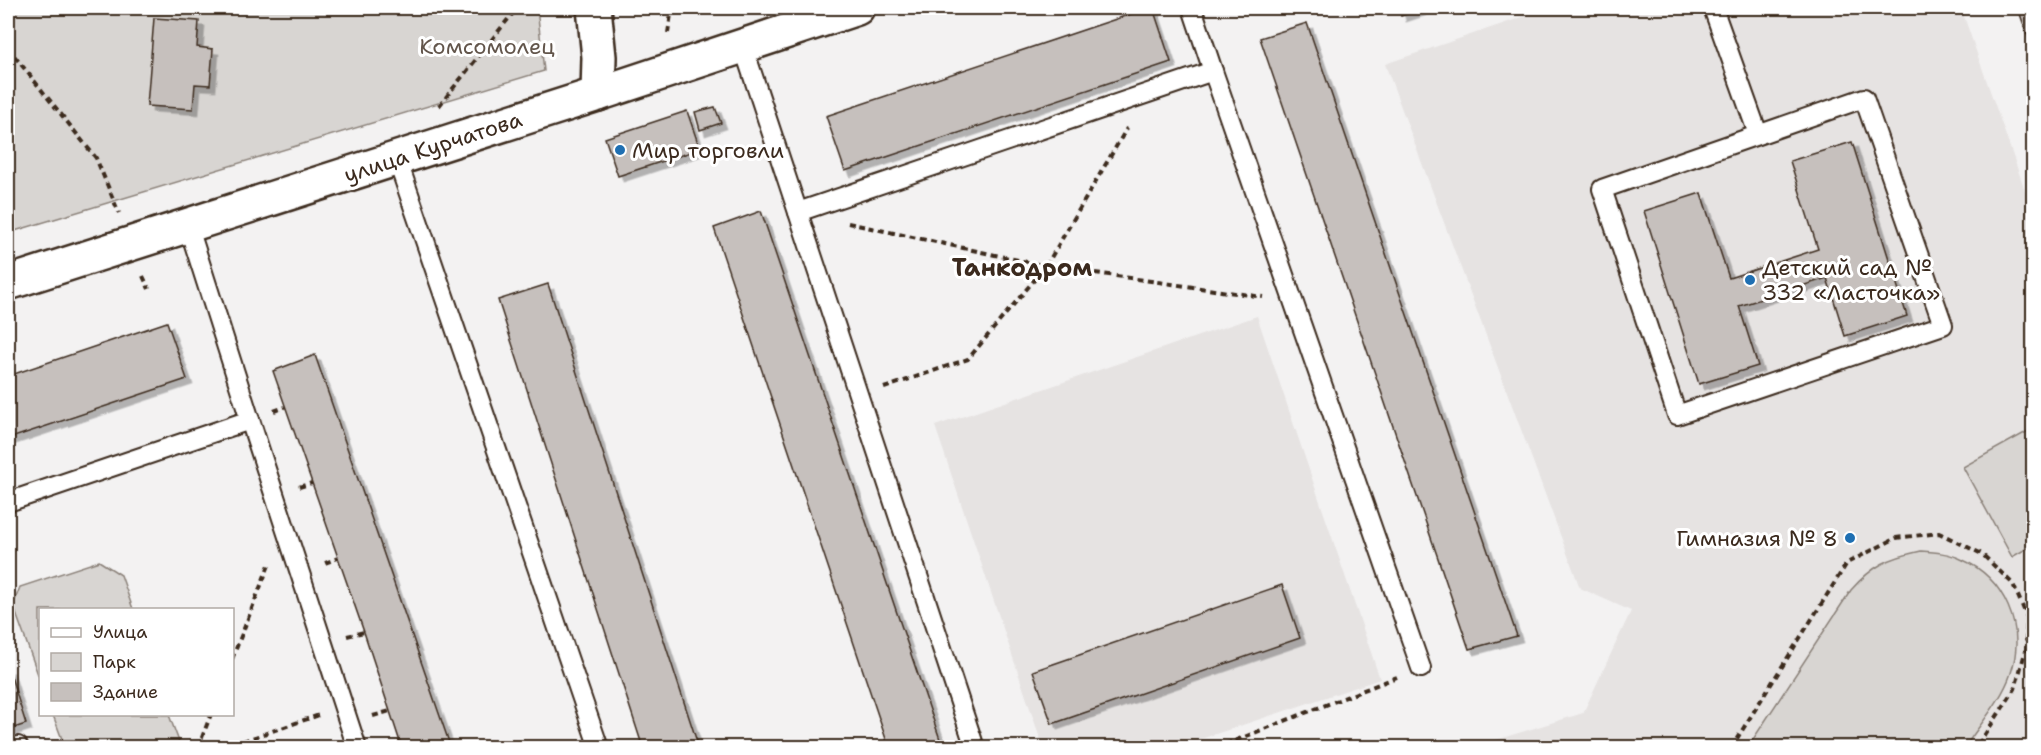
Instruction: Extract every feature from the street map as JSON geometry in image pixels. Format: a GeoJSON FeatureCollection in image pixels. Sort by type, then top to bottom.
{"type":"FeatureCollection","features":[{"type":"Feature","properties":{"kind":"street"},"geometry":{"type":"LineString","coordinates":[[594,8],[598,94]]}},
{"type":"Feature","properties":{"kind":"street","name":"улица Курчатова"},"geometry":{"type":"LineString","coordinates":[[8,283],[598,94],[856,8]]}},
{"type":"Feature","properties":{"kind":"lane"},"geometry":{"type":"LineString","coordinates":[[1192,8],[1421,668]]}},
{"type":"Feature","properties":{"kind":"lane"},"geometry":{"type":"LineString","coordinates":[[1713,8],[1758,134]]}},
{"type":"Feature","properties":{"kind":"lane"},"geometry":{"type":"LineString","coordinates":[[743,46],[975,747]]}},
{"type":"Feature","properties":{"kind":"lane"},"geometry":{"type":"LineString","coordinates":[[798,212],[1213,71]]}},
{"type":"Feature","properties":{"kind":"lane"},"geometry":{"type":"LineString","coordinates":[[1864,98],[1943,326],[1677,415],[1602,189],[1758,134],[1864,98]]}},
{"type":"Feature","properties":{"kind":"lane"},"geometry":{"type":"LineString","coordinates":[[397,159],[599,747]]}},
{"type":"Feature","properties":{"kind":"lane"},"geometry":{"type":"LineString","coordinates":[[188,225],[357,747]]}},
{"type":"Feature","properties":{"kind":"lane"},"geometry":{"type":"LineString","coordinates":[[8,502],[250,420]]}},
{"type":"Feature","properties":{"kind":"path"},"geometry":{"type":"LineString","coordinates":[[439,106],[517,8]]}},
{"type":"Feature","properties":{"kind":"path"},"geometry":{"type":"LineString","coordinates":[[668,33],[672,8]]}},
{"type":"Feature","properties":{"kind":"path"},"geometry":{"type":"LineString","coordinates":[[8,48],[96,158],[149,289]]}},
{"type":"Feature","properties":{"kind":"path"},"geometry":{"type":"LineString","coordinates":[[859,396],[968,359],[1046,266],[1147,93]]}},
{"type":"Feature","properties":{"kind":"path"},"geometry":{"type":"LineString","coordinates":[[798,212],[1046,266],[1293,302]]}},
{"type":"Feature","properties":{"kind":"path"},"geometry":{"type":"LineString","coordinates":[[234,654],[284,525]]}},
{"type":"Feature","properties":{"kind":"path"},"geometry":{"type":"LineString","coordinates":[[1731,747],[1847,563],[1896,538],[1939,533],[1982,554],[2013,584],[2027,617],[2026,649],[2015,689],[1976,747]]}},
{"type":"Feature","properties":{"kind":"path"},"geometry":{"type":"LineString","coordinates":[[1216,747],[1421,668]]}},
{"type":"Feature","properties":{"kind":"path"},"geometry":{"type":"LineString","coordinates":[[223,747],[344,707]]}},
{"type":"Feature","properties":{"kind":"path"},"geometry":{"type":"LineString","coordinates":[[198,747],[210,716]]}},
{"type":"Feature","properties":{"kind":"shaded area","name":"Детский сад № 332 «Ласточка»"},"geometry":{"type":"Polygon","coordinates":[[[1549,8],[1961,8],[2033,213],[2033,747],[1473,747],[1583,713],[1631,611],[1580,588],[1385,64],[1549,8]]]}},
{"type":"Feature","properties":{"kind":"shaded area"},"geometry":{"type":"Polygon","coordinates":[[[1257,316],[1380,679],[1177,747],[1043,747],[935,426],[1257,316]]]}},
{"type":"Feature","properties":{"kind":"green space","name":"Комсомолец"},"geometry":{"type":"Polygon","coordinates":[[[8,8],[537,8],[544,71],[8,233],[8,8]]]}},
{"type":"Feature","properties":{"kind":"green space"},"geometry":{"type":"Polygon","coordinates":[[[2030,430],[2034,436],[2033,545],[2012,557],[1963,467],[2030,430]]]}},
{"type":"Feature","properties":{"kind":"green space"},"geometry":{"type":"Polygon","coordinates":[[[1921,551],[1952,555],[1989,578],[2008,606],[2013,622],[2016,639],[2011,673],[1996,702],[1965,747],[1748,747],[1851,590],[1867,574],[1882,564],[1921,551]]]}},
{"type":"Feature","properties":{"kind":"green space"},"geometry":{"type":"Polygon","coordinates":[[[99,561],[121,575],[133,608],[39,608],[39,677],[13,605],[20,587],[99,561]]]}},
{"type":"Feature","properties":{"kind":"green space"},"geometry":{"type":"Polygon","coordinates":[[[53,716],[169,716],[181,747],[65,747],[53,716]]]}},
{"type":"Feature","properties":{"kind":"building"},"geometry":{"type":"Polygon","coordinates":[[[1153,8],[1171,62],[845,171],[826,116],[1153,8]]]}},
{"type":"Feature","properties":{"kind":"building"},"geometry":{"type":"Polygon","coordinates":[[[1399,8],[1425,8],[1401,16],[1399,8]]]}},
{"type":"Feature","properties":{"kind":"building"},"geometry":{"type":"Polygon","coordinates":[[[2018,8],[2034,8],[2034,55],[2018,8]]]}},
{"type":"Feature","properties":{"kind":"building"},"geometry":{"type":"Polygon","coordinates":[[[154,18],[199,21],[197,47],[213,49],[210,85],[195,84],[193,109],[147,106],[154,18]]]}},
{"type":"Feature","properties":{"kind":"building"},"geometry":{"type":"Polygon","coordinates":[[[1307,23],[1517,636],[1469,649],[1260,38],[1307,23]]]}},
{"type":"Feature","properties":{"kind":"building"},"geometry":{"type":"Polygon","coordinates":[[[715,107],[721,123],[700,130],[695,112],[715,107]]]}},
{"type":"Feature","properties":{"kind":"building"},"geometry":{"type":"Polygon","coordinates":[[[687,111],[700,149],[618,176],[605,138],[687,111]]]}},
{"type":"Feature","properties":{"kind":"building"},"geometry":{"type":"Polygon","coordinates":[[[1852,142],[1907,316],[1845,336],[1827,278],[1739,306],[1758,366],[1699,384],[1644,211],[1701,193],[1729,278],[1818,249],[1790,161],[1852,142]]]}},
{"type":"Feature","properties":{"kind":"building"},"geometry":{"type":"Polygon","coordinates":[[[761,211],[943,748],[889,748],[714,228],[761,211]]]}},
{"type":"Feature","properties":{"kind":"building"},"geometry":{"type":"Polygon","coordinates":[[[548,284],[699,748],[643,748],[498,300],[548,284]]]}},
{"type":"Feature","properties":{"kind":"building"},"geometry":{"type":"Polygon","coordinates":[[[167,322],[187,379],[8,439],[8,376],[167,322]]]}},
{"type":"Feature","properties":{"kind":"building"},"geometry":{"type":"Polygon","coordinates":[[[315,355],[451,748],[402,748],[273,371],[315,355]]]}},
{"type":"Feature","properties":{"kind":"building"},"geometry":{"type":"Polygon","coordinates":[[[1282,585],[1300,638],[1052,724],[1033,671],[1282,585]]]}},
{"type":"Feature","properties":{"kind":"building"},"geometry":{"type":"Polygon","coordinates":[[[8,667],[26,724],[8,730],[8,667]]]}},
{"type":"Feature","properties":{"kind":"place","name":"Мир торговли"},"geometry":{"type":"Point","coordinates":[620,150]}},
{"type":"Feature","properties":{"kind":"place","name":"Детский сад № 332 «Ласточка»"},"geometry":{"type":"Point","coordinates":[1750,280]}},
{"type":"Feature","properties":{"kind":"place","name":"Гимназия № 8"},"geometry":{"type":"Point","coordinates":[1850,538]}},
{"type":"Feature","properties":{"kind":"district","name":"Танкодром"},"geometry":{"type":"Point","coordinates":[1022,268]}}]}
